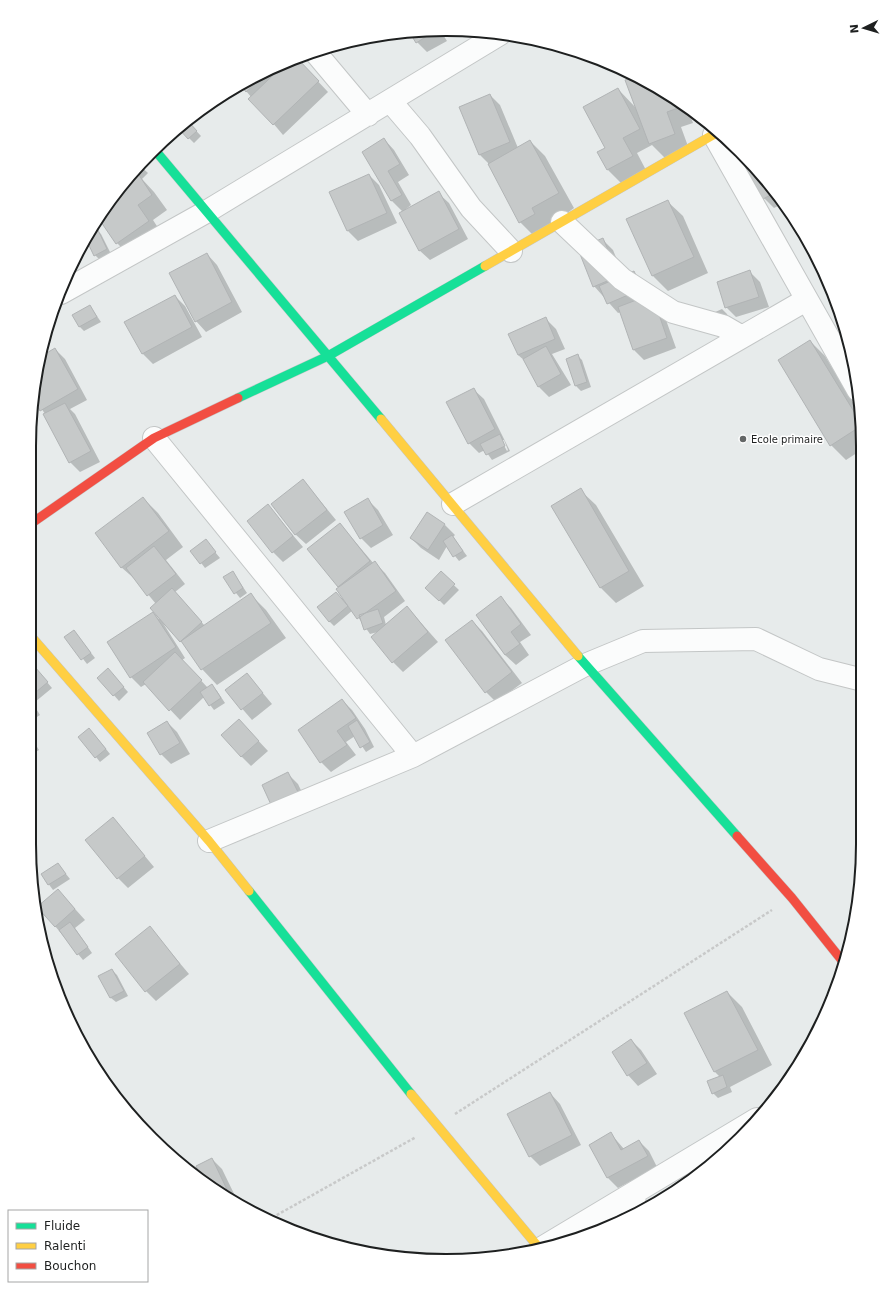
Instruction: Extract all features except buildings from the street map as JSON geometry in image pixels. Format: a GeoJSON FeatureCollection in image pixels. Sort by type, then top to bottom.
{"type":"FeatureCollection","features":[{"type":"Feature","properties":{"kind":"street"},"geometry":{"type":"LineString","coordinates":[[67,290],[206,212],[391,102],[492,39]]}},
{"type":"Feature","properties":{"kind":"street"},"geometry":{"type":"LineString","coordinates":[[319,57],[368,115]]}},
{"type":"Feature","properties":{"kind":"street"},"geometry":{"type":"LineString","coordinates":[[391,102],[420,136],[471,208],[511,251]]}},
{"type":"Feature","properties":{"kind":"street"},"geometry":{"type":"LineString","coordinates":[[36,520],[154,438],[328,356],[713,136]]}},
{"type":"Feature","properties":{"kind":"street"},"geometry":{"type":"LineString","coordinates":[[720,142],[806,300],[849,375]]}},
{"type":"Feature","properties":{"kind":"street"},"geometry":{"type":"LineString","coordinates":[[159,154],[206,212],[453,504],[585,665],[792,898],[840,958]]}},
{"type":"Feature","properties":{"kind":"street"},"geometry":{"type":"LineString","coordinates":[[562,222],[622,279],[673,312],[723,326],[742,337]]}},
{"type":"Feature","properties":{"kind":"street"},"geometry":{"type":"LineString","coordinates":[[453,504],[806,300]]}},
{"type":"Feature","properties":{"kind":"street"},"geometry":{"type":"LineString","coordinates":[[154,438],[413,756]]}},
{"type":"Feature","properties":{"kind":"street"},"geometry":{"type":"LineString","coordinates":[[209,841],[413,756],[585,665],[643,641],[756,639],[819,670],[856,678]]}},
{"type":"Feature","properties":{"kind":"street"},"geometry":{"type":"LineString","coordinates":[[36,642],[209,841],[437,1126],[536,1244]]}},
{"type":"Feature","properties":{"kind":"street"},"geometry":{"type":"LineString","coordinates":[[558,1238],[741,1129]]}},
{"type":"Feature","properties":{"kind":"street"},"geometry":{"type":"LineString","coordinates":[[634,1208],[635,1192]]}},
{"type":"Feature","properties":{"kind":"path"},"geometry":{"type":"LineString","coordinates":[[275,1216],[437,1126],[792,898]]}},
{"type":"Feature","properties":{"kind":"traffic: fast"},"geometry":{"type":"LineString","coordinates":[[158,154],[381,419]]}},
{"type":"Feature","properties":{"kind":"traffic: fast"},"geometry":{"type":"LineString","coordinates":[[238,398],[328,356],[485,266]]}},
{"type":"Feature","properties":{"kind":"traffic: fast"},"geometry":{"type":"LineString","coordinates":[[578,656],[737,836]]}},
{"type":"Feature","properties":{"kind":"traffic: fast"},"geometry":{"type":"LineString","coordinates":[[249,891],[411,1094]]}},
{"type":"Feature","properties":{"kind":"traffic: slow"},"geometry":{"type":"LineString","coordinates":[[485,266],[713,135]]}},
{"type":"Feature","properties":{"kind":"traffic: slow"},"geometry":{"type":"LineString","coordinates":[[381,419],[578,656]]}},
{"type":"Feature","properties":{"kind":"traffic: slow"},"geometry":{"type":"LineString","coordinates":[[36,642],[209,841],[249,891]]}},
{"type":"Feature","properties":{"kind":"traffic: slow"},"geometry":{"type":"LineString","coordinates":[[411,1094],[536,1244]]}},
{"type":"Feature","properties":{"kind":"traffic: jam"},"geometry":{"type":"LineString","coordinates":[[36,520],[154,438],[238,398]]}},
{"type":"Feature","properties":{"kind":"traffic: jam"},"geometry":{"type":"LineString","coordinates":[[737,836],[792,898],[840,958]]}},
{"type":"Feature","properties":{"kind":"place","name":"Ecole primaire"},"geometry":{"type":"Point","coordinates":[743,439]}}]}
